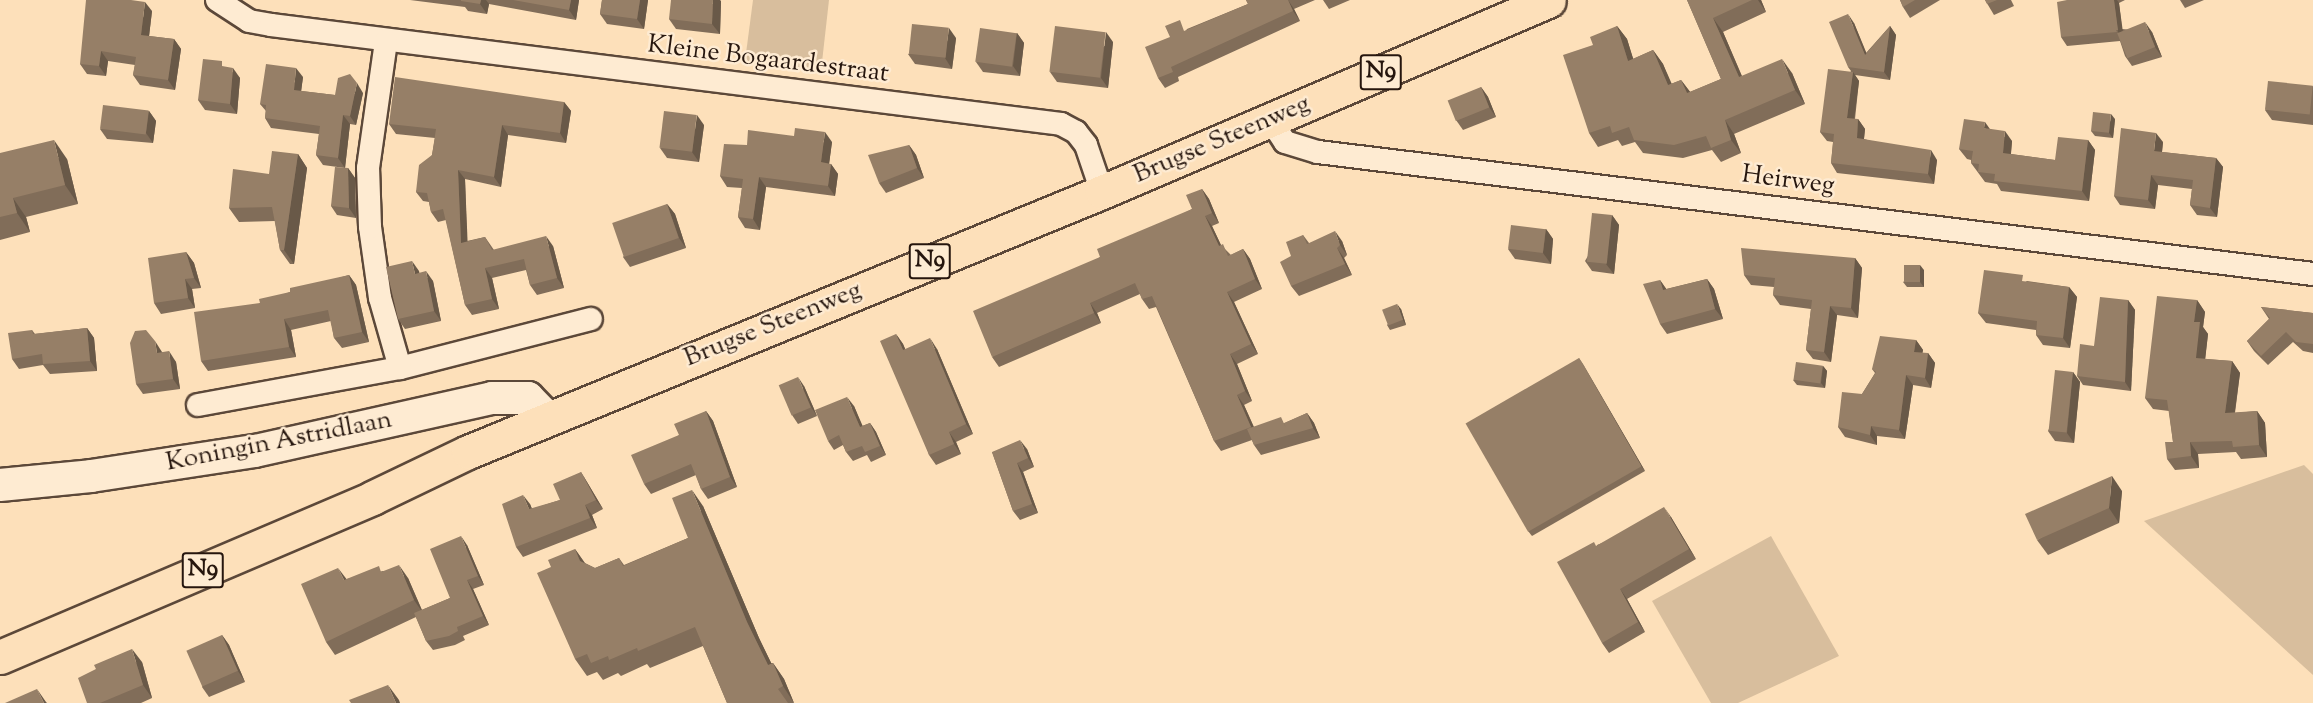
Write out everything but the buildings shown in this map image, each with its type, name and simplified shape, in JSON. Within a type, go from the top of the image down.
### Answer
[{"type":"main road","name":"Brugse Steenweg","points":[[0,657],[548,419],[1102,192],[1550,0]]},
{"type":"main road","name":"Koningin Astridlaan","points":[[0,485],[91,476],[255,451],[492,398],[528,398],[548,419]]},
{"type":"street","name":"Kleine Bogaardestraat","points":[[217,0],[249,21],[386,41],[1061,124],[1076,132],[1086,145],[1102,192]]},
{"type":"street","points":[[386,41],[368,168],[370,227],[380,298],[400,368]]},
{"type":"street","name":"Heirweg","points":[[1270,119],[1285,142],[1318,152],[2313,274]]},
{"type":"street","points":[[198,405],[400,368],[591,319]]},
{"type":"shaded area","points":[[753,0],[829,0],[821,71],[745,61]]},
{"type":"shaded area","points":[[2304,465],[2313,474],[2313,675],[2144,521]]},
{"type":"shaded area","points":[[1771,536],[1839,656],[1738,703],[1711,703],[1652,601]]}]
